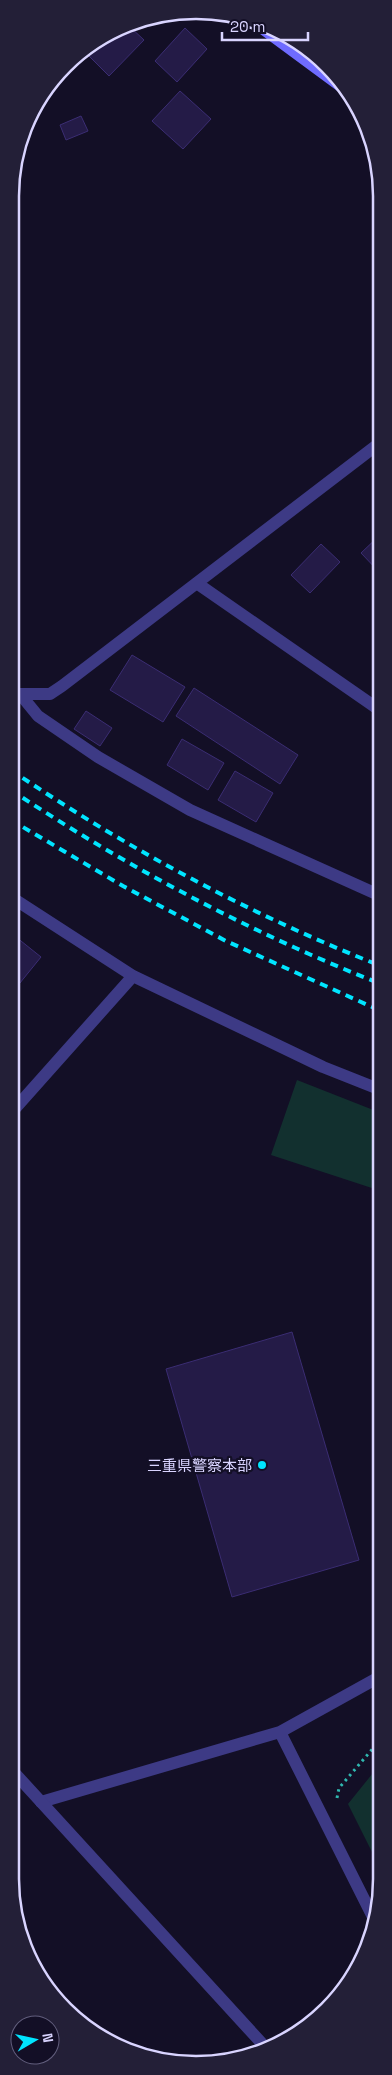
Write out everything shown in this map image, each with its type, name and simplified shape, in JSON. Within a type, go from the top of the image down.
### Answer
[{"type":"main road","points":[[275,37],[323,73]]},
{"type":"street","points":[[373,449],[62,686],[50,694],[20,694],[38,716],[98,757],[190,810],[373,892]]},
{"type":"street","points":[[198,584],[373,705]]},
{"type":"street","points":[[19,901],[134,976],[324,1067],[373,1087]]},
{"type":"street","points":[[19,1103],[134,976]]},
{"type":"street","points":[[41,1802],[280,1732],[373,1680]]},
{"type":"street","points":[[280,1732],[370,1912]]},
{"type":"street","points":[[19,1778],[263,2043]]},
{"type":"path","points":[[336,1801],[339,1788],[373,1748]]},
{"type":"green space","points":[[297,1080],[373,1110],[373,1188],[271,1155]]},
{"type":"green space","points":[[373,1773],[373,1854],[348,1804]]},
{"type":"building","points":[[185,28],[207,49],[177,82],[155,61]]},
{"type":"building","points":[[133,30],[144,40],[109,76],[88,55],[107,42]]},
{"type":"building","points":[[180,91],[211,119],[183,149],[152,121]]},
{"type":"building","points":[[81,116],[88,131],[66,140],[60,125]]},
{"type":"building","points":[[373,542],[373,566],[361,553]]},
{"type":"building","points":[[321,544],[340,562],[310,593],[291,575]]},
{"type":"building","points":[[132,655],[185,687],[163,722],[110,690]]},
{"type":"building","points":[[194,688],[298,755],[280,784],[176,716]]},
{"type":"building","points":[[86,711],[112,728],[100,746],[74,729]]},
{"type":"building","points":[[182,739],[224,763],[208,790],[167,765]]},
{"type":"building","points":[[235,771],[273,793],[256,822],[218,800]]},
{"type":"building","points":[[19,939],[41,957],[19,984]]},
{"type":"building","points":[[292,1332],[359,1560],[232,1597],[166,1369]]},
{"type":"railway","points":[[19,775],[99,826],[190,878],[285,925],[373,963]]},
{"type":"railway","points":[[19,795],[99,846],[191,897],[237,921],[373,981]]},
{"type":"railway","points":[[19,825],[123,886],[226,941],[373,1007]]},
{"type":"place","name":"三重県警察本部","points":[[262,1465]]}]
